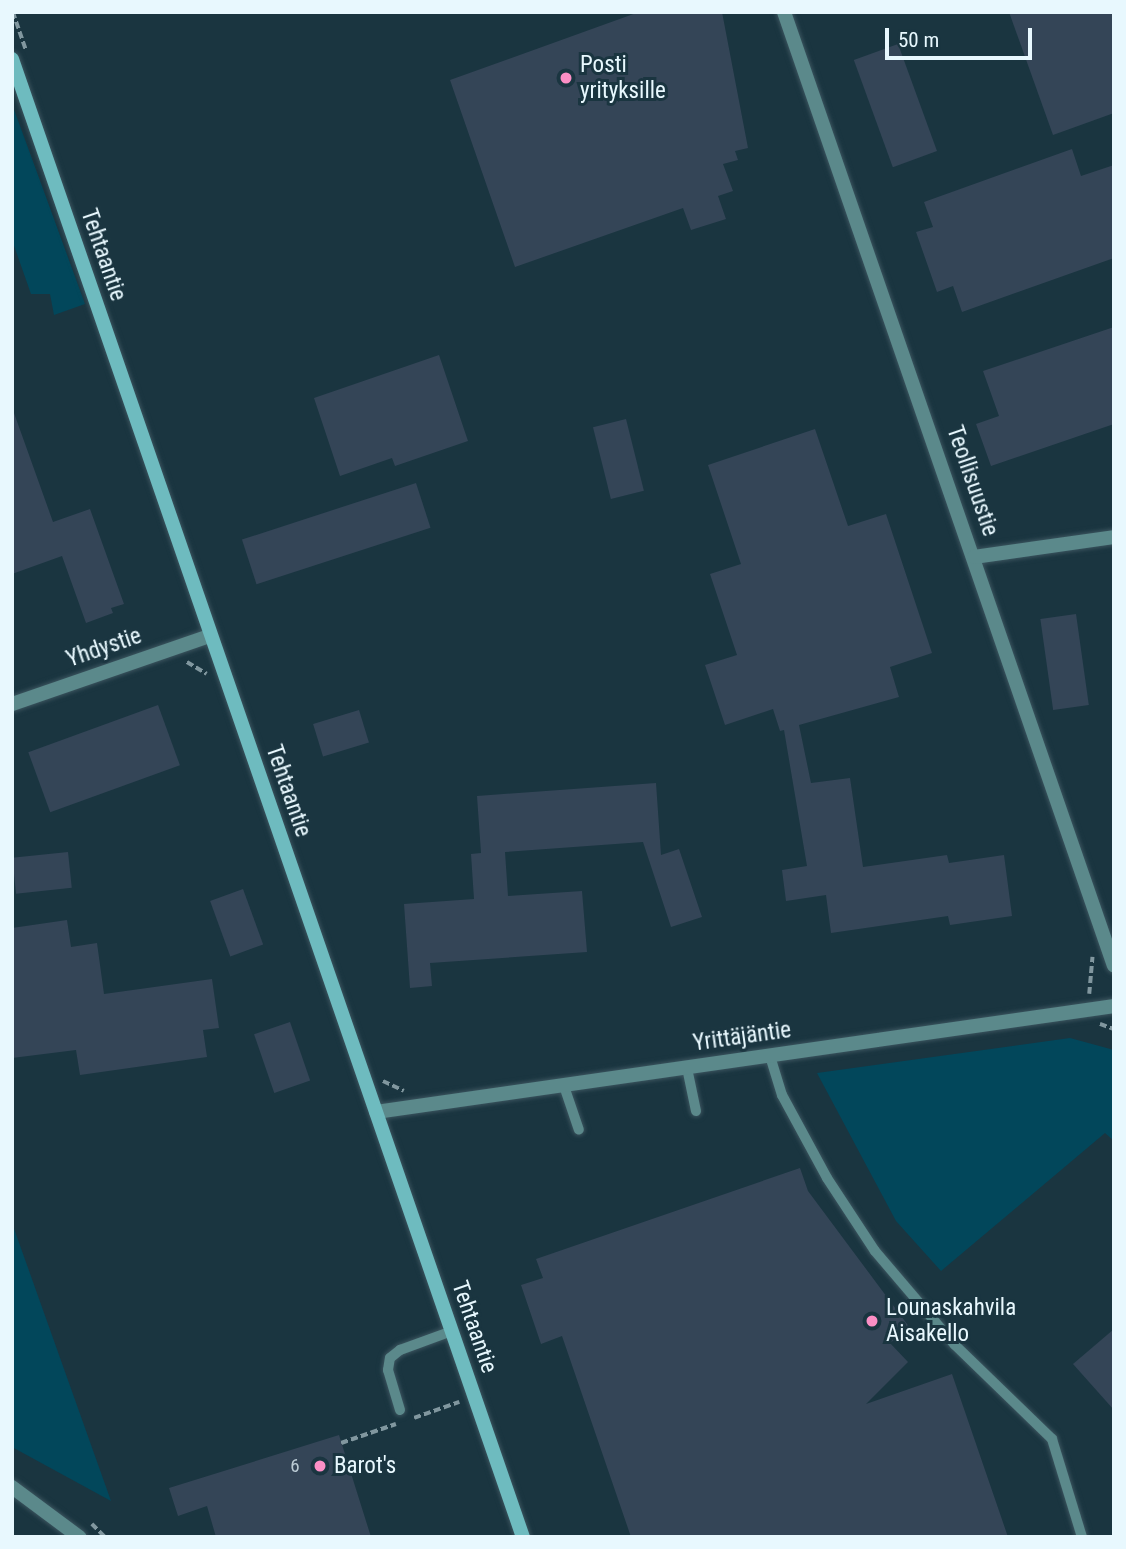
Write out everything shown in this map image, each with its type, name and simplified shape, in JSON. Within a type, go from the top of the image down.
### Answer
[{"type":"street","name":"Teollisuustie","points":[[785,12],[1114,966]]},
{"type":"street","name":"Tehtaantie","points":[[12,59],[523,1537]]},
{"type":"street","points":[[974,557],[1114,537]]},
{"type":"street","name":"Yhdystie","points":[[12,704],[210,636]]},
{"type":"street","name":"Yrittäjäntie","points":[[376,1112],[1114,1006]]},
{"type":"street","points":[[12,1487],[79,1537]]},
{"type":"lane","points":[[771,1056],[782,1095],[827,1178],[875,1251],[955,1345],[1052,1439],[1082,1537]]},
{"type":"lane","points":[[687,1068],[696,1111]]},
{"type":"lane","points":[[564,1086],[579,1130]]},
{"type":"lane","points":[[400,1410],[388,1370],[390,1358],[400,1350],[452,1331]]},
{"type":"path","points":[[159,653],[194,664],[211,677],[223,673]]},
{"type":"path","points":[[1088,1028],[1101,1026]]},
{"type":"shaded area","points":[[12,104],[85,304],[54,315],[50,294],[31,294],[12,240]]},
{"type":"shaded area","points":[[1070,1038],[1114,1050],[1114,1141],[1105,1133],[941,1271],[896,1221],[817,1073]]},
{"type":"shaded area","points":[[12,1223],[111,1501],[12,1447]]},
{"type":"building","name":"Posti yrityksille","points":[[639,12],[722,12],[748,148],[735,151],[738,160],[723,164],[733,191],[718,196],[726,219],[691,230],[683,208],[515,267],[450,80]]},
{"type":"building","points":[[1009,12],[1114,12],[1114,113],[1053,135]]},
{"type":"building","points":[[898,44],[937,151],[893,167],[854,60]]},
{"type":"building","points":[[1072,149],[1081,176],[1114,165],[1114,258],[962,312],[953,286],[937,292],[916,232],[933,227],[924,202]]},
{"type":"building","points":[[1114,327],[1114,424],[991,466],[976,424],[999,416],[983,371]]},
{"type":"building","points":[[439,355],[468,441],[395,466],[392,458],[340,476],[314,398]]},
{"type":"building","points":[[14,413],[53,522],[90,509],[124,604],[111,608],[113,613],[86,623],[62,556],[12,574]]},
{"type":"building","points":[[626,419],[644,491],[611,499],[593,427]]},
{"type":"building","points":[[815,429],[848,526],[886,514],[932,653],[890,667],[899,697],[799,725],[811,783],[850,778],[863,867],[947,855],[949,863],[1004,855],[1012,916],[950,925],[948,916],[831,933],[826,895],[786,901],[782,870],[807,866],[784,730],[780,731],[773,709],[725,725],[705,665],[737,655],[710,574],[741,564],[708,465]]},
{"type":"building","points":[[416,483],[431,528],[256,584],[242,540]]},
{"type":"building","points":[[1076,614],[1089,705],[1053,710],[1040,619]]},
{"type":"building","points":[[158,705],[180,765],[50,812],[28,752]]},
{"type":"building","points":[[359,710],[369,743],[323,757],[313,724]]},
{"type":"building","points":[[656,783],[661,855],[679,849],[702,917],[671,927],[643,842],[505,852],[508,896],[582,891],[587,952],[430,963],[432,986],[410,988],[404,904],[474,899],[471,854],[481,853],[477,796]]},
{"type":"building","points":[[68,852],[72,888],[16,894],[12,858]]},
{"type":"building","points":[[243,889],[263,944],[230,956],[210,901]]},
{"type":"building","points":[[67,920],[71,947],[97,943],[104,994],[212,979],[219,1028],[203,1030],[207,1057],[80,1075],[76,1050],[12,1058],[12,928]]},
{"type":"building","points":[[290,1022],[310,1081],[274,1093],[254,1034]]},
{"type":"building","points":[[800,1168],[808,1191],[910,1328],[890,1343],[908,1362],[866,1404],[952,1374],[1008,1537],[631,1537],[562,1336],[541,1344],[521,1285],[543,1278],[536,1259]]},
{"type":"building","points":[[1114,1329],[1114,1410],[1073,1364]]},
{"type":"building","points":[[339,1435],[371,1537],[216,1537],[207,1506],[178,1516],[169,1488]]},
{"type":"place","name":"Posti yrityksille","points":[[566,78]]},
{"type":"place","name":"Lounaskahvila Aisakello","points":[[872,1321]]},
{"type":"place","name":"Barot's","points":[[320,1466]]}]
